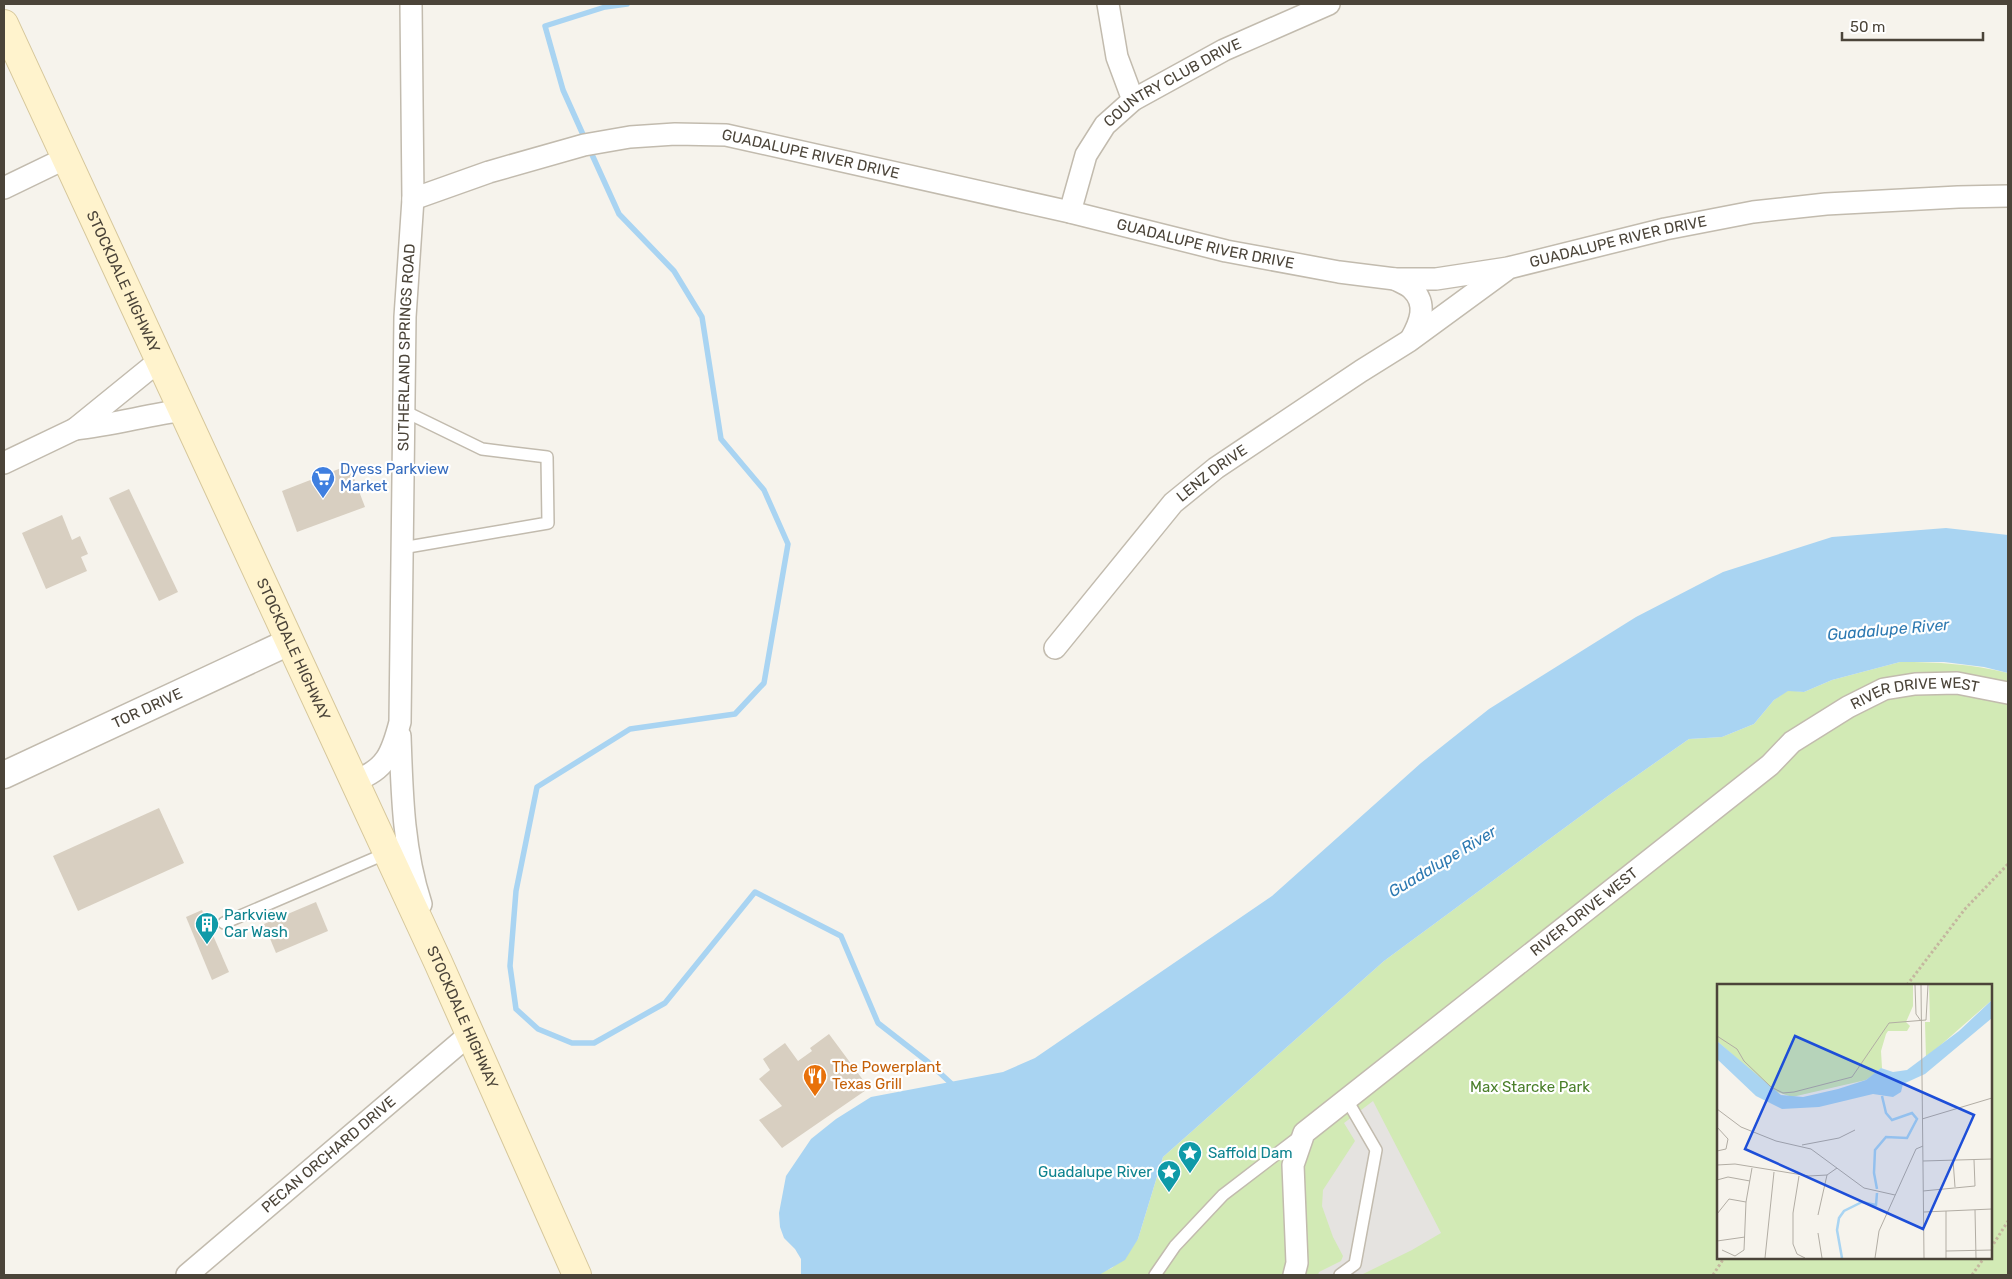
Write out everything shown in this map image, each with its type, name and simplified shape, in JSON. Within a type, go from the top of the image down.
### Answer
[{"type":"main road","name":"STOCKDALE HIGHWAY","points":[[4,24],[438,962],[577,1275]]},
{"type":"street","name":"SUTHERLAND SPRINGS ROAD","points":[[412,4],[412,199],[405,317],[400,722],[403,820],[409,859],[438,962]]},
{"type":"street","points":[[1108,4],[1117,58],[1133,100]]},
{"type":"street","name":"COUNTRY CLUB DRIVE","points":[[1070,212],[1086,154],[1105,125],[1133,100],[1224,50],[1329,4]]},
{"type":"street","name":"GUADALUPE RIVER DRIVE","points":[[412,199],[489,172],[584,145],[630,137],[675,134],[726,135],[1070,212],[1226,251],[1338,272],[1394,279],[1436,279],[1508,268],[1665,229],[1753,212],[1826,204],[2008,196]]},
{"type":"street","points":[[4,188],[66,158]]},
{"type":"street","name":"LENZ DRIVE","points":[[1055,648],[1173,503],[1216,468],[1361,371],[1409,342],[1508,268]]},
{"type":"street","points":[[1394,279],[1412,289],[1422,306],[1420,324],[1409,342]]},
{"type":"street","points":[[4,463],[75,429],[160,360]]},
{"type":"street","points":[[75,429],[103,426],[184,410]]},
{"type":"street","name":"TOR DRIVE","points":[[5,770],[289,642]]},
{"type":"street","name":"RIVER DRIVE WEST","points":[[1304,1133],[1755,778],[1792,742],[1848,707],[1884,689],[1915,684],[1956,683],[2008,693]]},
{"type":"street","name":"SUTHERLAND SPRINGS ROAD","points":[[354,781],[367,777],[385,762],[394,746],[400,722]]},
{"type":"street","name":"PECAN ORCHARD DRIVE","points":[[186,1275],[470,1034]]},
{"type":"street","points":[[1294,1275],[1297,1264],[1293,1165],[1304,1133]]},
{"type":"lane","points":[[402,548],[548,523],[547,457],[482,449],[404,411]]},
{"type":"lane","points":[[224,922],[387,853]]},
{"type":"lane","points":[[1340,1275],[1355,1264],[1376,1150],[1347,1100]]},
{"type":"lane","points":[[1155,1275],[1175,1246],[1223,1195],[1304,1133]]},
{"type":"path","points":[[1908,984],[1965,909],[2008,864]]},
{"type":"path","points":[[1992,1246],[2008,1221]]},
{"type":"path","points":[[1713,1275],[1723,1259]]},
{"type":"path","points":[[1972,1275],[1983,1259]]},
{"type":"green space","name":"Max Starcke Park","points":[[1900,662],[1954,664],[2008,673],[2008,1275],[1099,1275],[1112,1268],[1138,1239],[1163,1157],[1384,961],[1612,793],[1689,739],[1722,737],[1754,724],[1774,700],[1788,690],[1804,692],[1832,680]]},
{"type":"shaded area","points":[[1373,1101],[1441,1233],[1412,1250],[1361,1275],[1318,1275],[1319,1272],[1341,1261],[1343,1256],[1333,1237],[1322,1206],[1323,1190],[1355,1141],[1344,1123]]},
{"type":"water","points":[[1946,528],[2008,535],[2008,673],[1984,667],[1944,662],[1900,662],[1832,680],[1804,692],[1788,691],[1774,700],[1754,724],[1722,737],[1689,739],[1612,793],[1384,961],[1163,1157],[1138,1239],[1125,1260],[1099,1275],[801,1275],[801,1259],[795,1249],[784,1238],[780,1227],[779,1213],[786,1176],[811,1139],[836,1119],[871,1097],[1003,1072],[1035,1058],[1272,896],[1421,763],[1489,709],[1636,617],[1723,572],[1832,537]]},
{"type":"building","name":"Dyess Parkview Market","points":[[349,465],[365,507],[297,532],[282,491]]},
{"type":"building","points":[[129,489],[178,592],[159,601],[109,498]]},
{"type":"building","points":[[62,515],[72,540],[80,536],[88,554],[81,557],[87,571],[46,589],[22,533]]},
{"type":"building","points":[[159,808],[184,863],[78,911],[53,856]]},
{"type":"building","points":[[316,902],[328,931],[276,953],[264,924]]},
{"type":"building","name":"Parkview Car Wash","points":[[202,910],[229,972],[212,980],[186,917]]},
{"type":"building","name":"The Powerplant Texas Grill","points":[[829,1034],[869,1088],[782,1148],[759,1120],[782,1106],[759,1079],[770,1070],[763,1059],[785,1043],[798,1061],[812,1051],[810,1048]]},
{"type":"waterway","points":[[585,139],[563,90],[545,26],[605,7],[627,4]]},
{"type":"waterway","points":[[589,148],[619,214],[674,271],[702,317],[721,439],[764,490],[788,544],[764,683],[735,714],[630,729],[537,787],[516,891],[510,966],[516,1009],[538,1029],[572,1043],[594,1043],[665,1003],[755,892],[841,936],[878,1023],[928,1062],[955,1087]]},
{"type":"place","name":"Dyess Parkview Market","points":[[323,499]]},
{"type":"place","name":"Parkview Car Wash","points":[[207,945]]},
{"type":"place","name":"The Powerplant Texas Grill","points":[[815,1097]]},
{"type":"place","name":"Saffold Dam","points":[[1190,1174]]},
{"type":"place","name":"Guadalupe River","points":[[1169,1193]]}]
